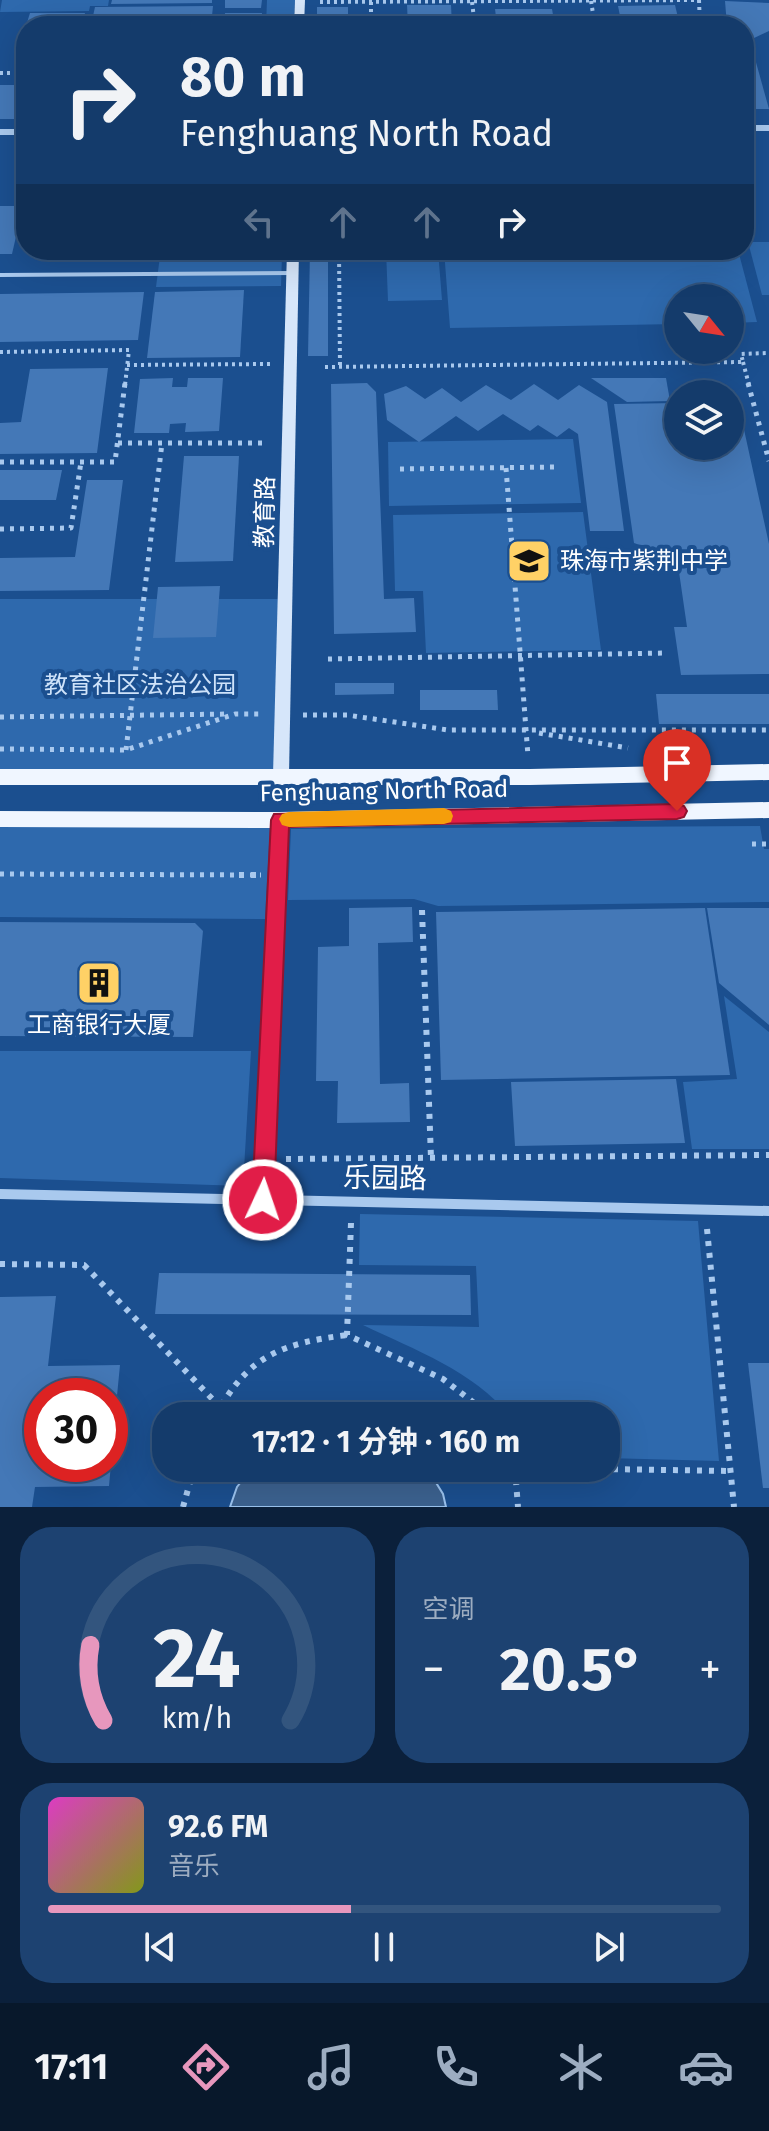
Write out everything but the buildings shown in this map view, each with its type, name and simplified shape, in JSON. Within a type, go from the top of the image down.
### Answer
[{"type":"main road","name":"Fenghuang North Road","points":[[0,777],[530,777],[769,772]]},
{"type":"main road","name":"Fenghuang North Road","points":[[0,819],[280,820],[769,810]]},
{"type":"street","name":"教育路","points":[[281,775],[293,260]]},
{"type":"street","points":[[263,1200],[280,820]]},
{"type":"street","name":"乐园路","points":[[0,1194],[769,1211]]},
{"type":"lane","points":[[0,275],[293,273]]},
{"type":"path","points":[[300,1],[699,0]]},
{"type":"path","points":[[371,2],[371,16]]},
{"type":"path","points":[[472,2],[474,16]]},
{"type":"path","points":[[339,260],[340,367]]},
{"type":"path","points":[[0,352],[129,350],[115,462],[0,462]]},
{"type":"path","points":[[744,354],[769,353]]},
{"type":"path","points":[[325,367],[664,363]]},
{"type":"path","points":[[127,365],[291,364]]},
{"type":"path","points":[[744,364],[769,461]]},
{"type":"path","points":[[118,443],[289,443]]},
{"type":"path","points":[[126,750],[162,443]]},
{"type":"path","points":[[0,529],[71,528],[81,462]]},
{"type":"path","points":[[400,469],[556,467]]},
{"type":"path","points":[[506,468],[530,777]]},
{"type":"path","points":[[328,659],[665,653]]},
{"type":"path","points":[[0,749],[126,750],[235,714]]},
{"type":"path","points":[[0,717],[347,715],[448,730],[769,730]]},
{"type":"path","points":[[526,730],[638,748]]},
{"type":"path","points":[[752,844],[769,844]]},
{"type":"path","points":[[0,874],[278,875]]},
{"type":"path","points":[[422,910],[431,1158]]},
{"type":"path","points":[[265,1159],[769,1155]]},
{"type":"path","points":[[347,1335],[352,1202]]},
{"type":"path","points":[[705,1209],[734,1507]]},
{"type":"path","points":[[0,1264],[84,1265],[215,1402]]},
{"type":"path","points":[[224,1402],[243,1376],[273,1353],[307,1339],[347,1335],[402,1358],[475,1402]]},
{"type":"path","points":[[620,1471],[730,1471]]},
{"type":"path","points":[[183,1507],[190,1482]]},
{"type":"path","points":[[516,1482],[518,1507]]},
{"type":"green space","points":[[2,0],[109,0],[108,6],[90,6],[89,11],[0,12]]},
{"type":"green space","points":[[267,0],[295,0],[294,16],[266,16]]},
{"type":"green space","points":[[754,242],[769,242],[769,295],[762,295],[753,260]]},
{"type":"green space","points":[[159,260],[282,260],[281,286],[156,287]]},
{"type":"green space","points":[[386,260],[439,260],[442,300],[388,301]]},
{"type":"green space","points":[[445,260],[741,260],[757,322],[744,322],[744,284],[664,284],[664,324],[450,328]]},
{"type":"green space","points":[[573,439],[581,503],[389,506],[388,442]]},
{"type":"green space","points":[[583,512],[601,650],[426,653],[423,591],[395,591],[393,515]]},
{"type":"green space","name":"教育社区法治公园","points":[[0,599],[283,599],[279,771],[0,771]]},
{"type":"green space","points":[[0,826],[270,827],[265,919],[0,917]]},
{"type":"green space","points":[[760,826],[764,849],[769,849],[769,902],[438,906],[414,899],[288,900],[291,829]]},
{"type":"green space","points":[[724,996],[769,1032],[769,1149],[692,1149],[683,1082],[737,1079]]},
{"type":"green space","points":[[0,1051],[251,1051],[243,1186],[0,1178]]},
{"type":"green space","points":[[360,1214],[698,1221],[719,1461],[620,1458],[620,1402],[497,1402],[461,1374],[363,1325],[479,1327],[476,1266],[359,1265]]},
{"type":"shaded area","points":[[241,1482],[436,1482],[446,1507],[230,1507]]},
{"type":"slow traffic","points":[[289,819],[444,816]]},
{"type":"place","name":"珠海市紫荆中学","points":[[529,561]]},
{"type":"place","name":"工商银行大厦","points":[[99,983]]},
{"type":"route","points":[[263,1200],[280,820],[677,811]]}]
